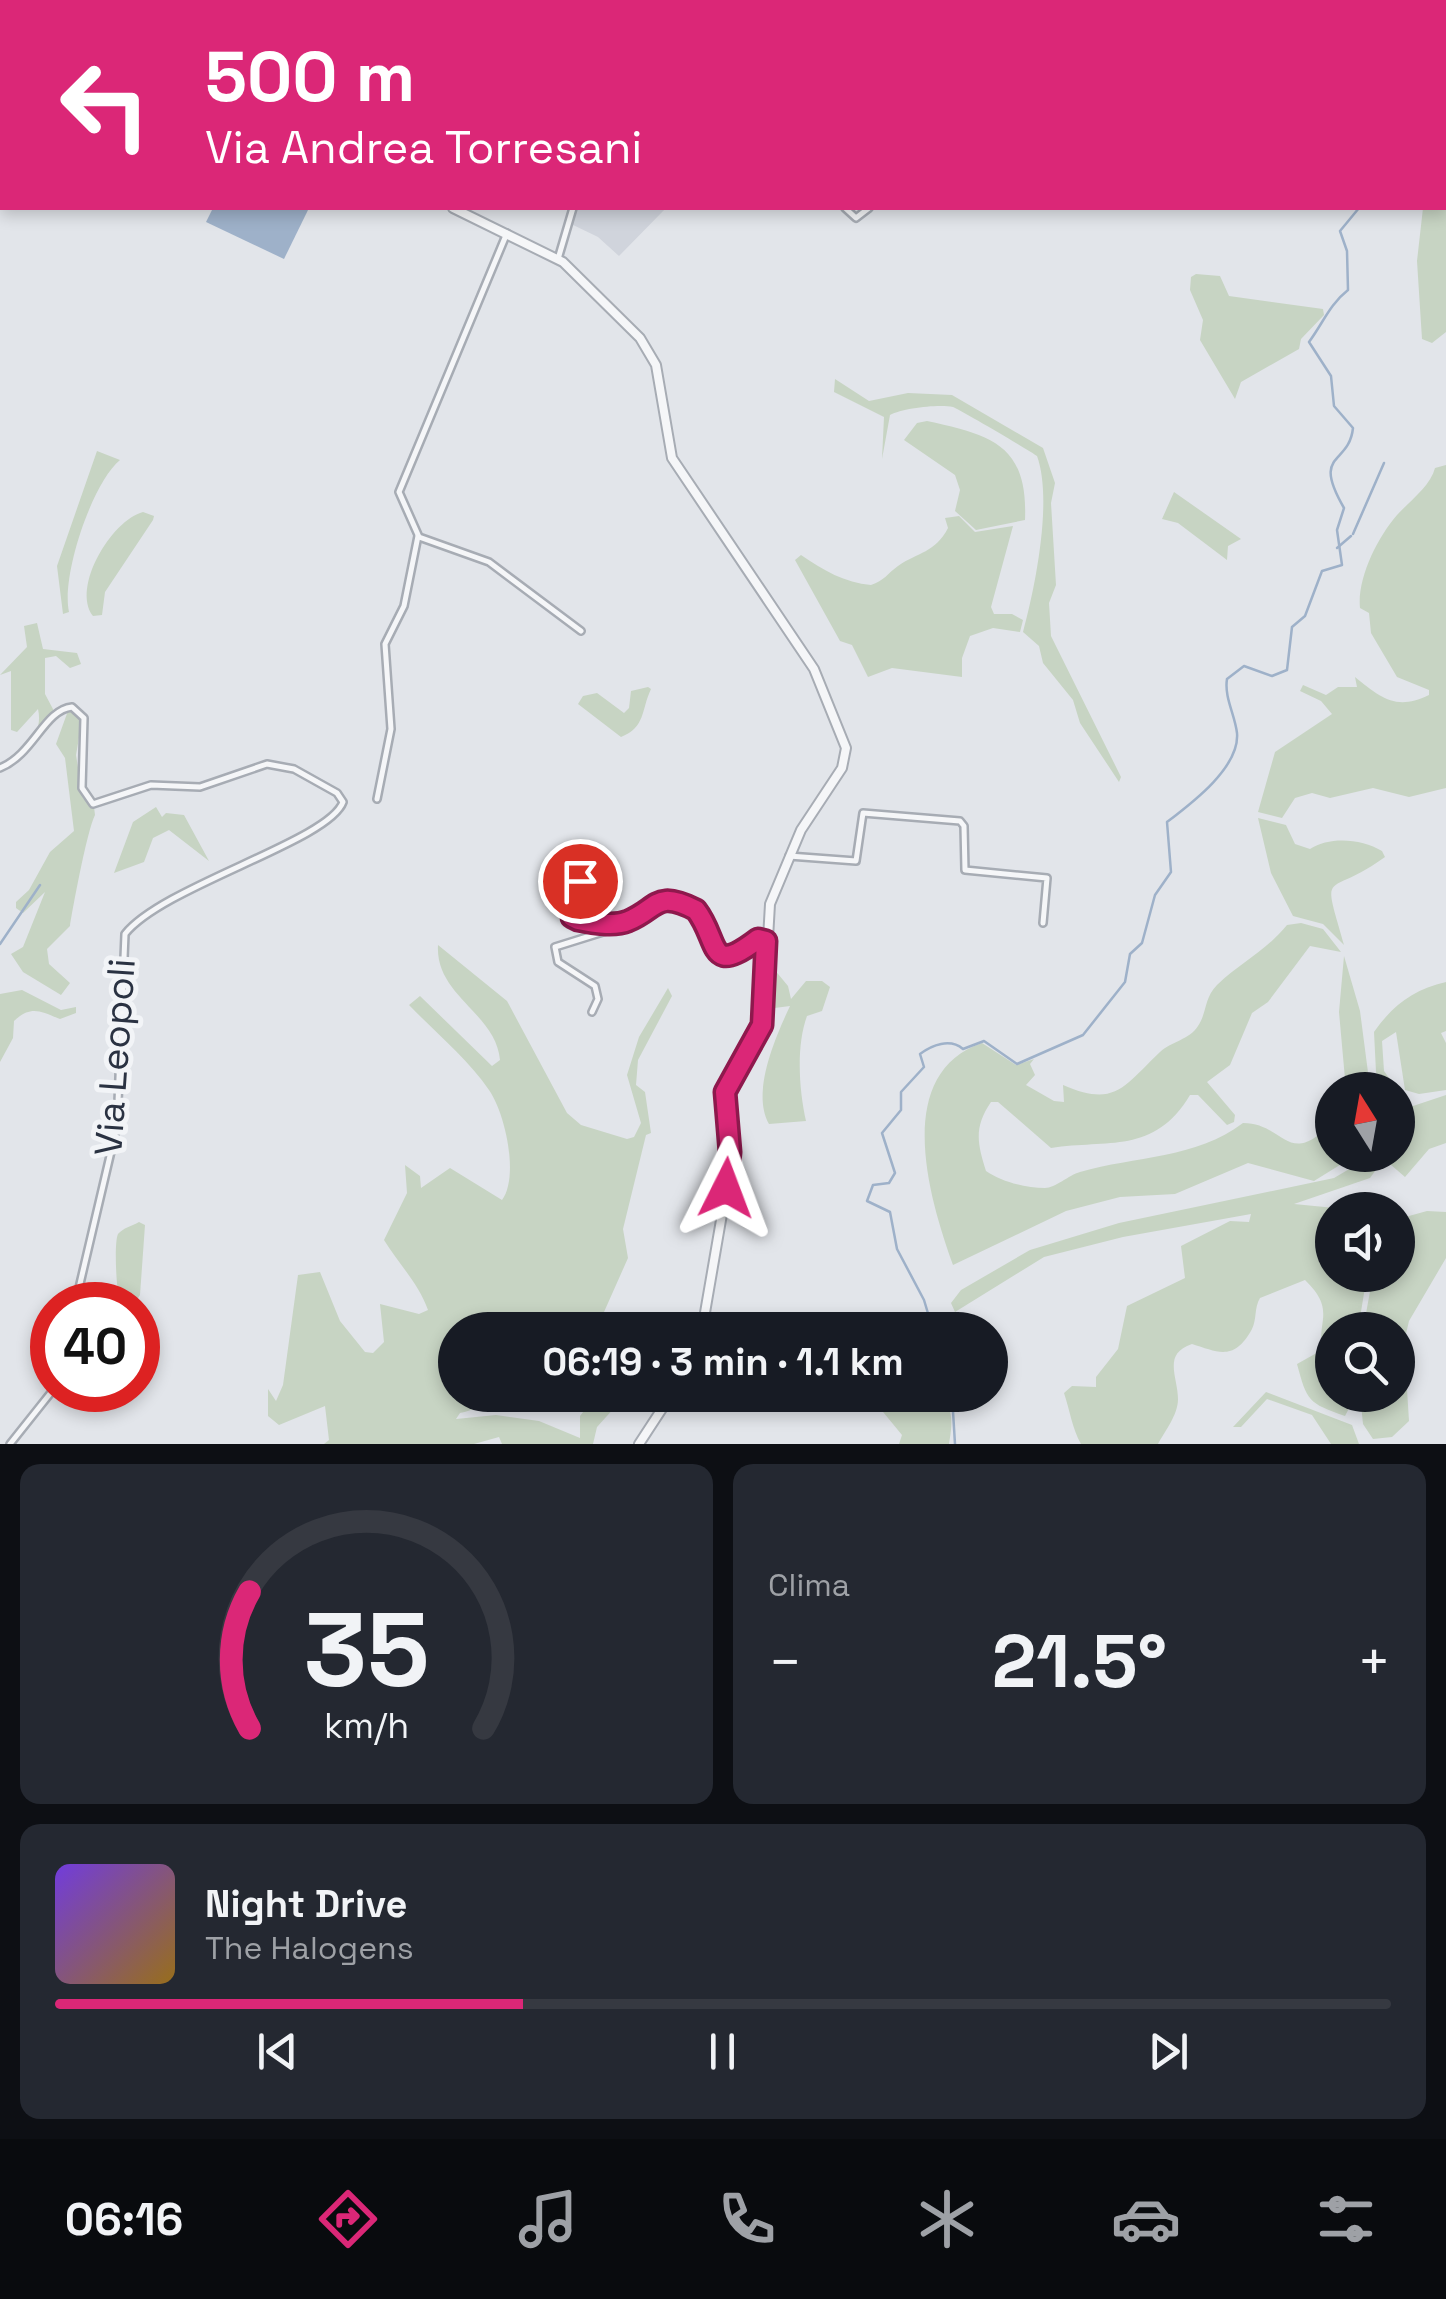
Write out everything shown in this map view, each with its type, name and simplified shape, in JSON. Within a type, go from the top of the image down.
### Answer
[{"type":"street","points":[[457,210],[558,259],[651,352],[672,458],[808,659],[842,728],[846,746],[843,767],[806,821],[770,902],[762,1025],[725,1092],[730,1171],[705,1312]]},
{"type":"street","points":[[558,259],[572,210]]},
{"type":"street","points":[[846,210],[856,218],[866,210]]},
{"type":"street","points":[[378,799],[391,729],[385,642],[404,606],[418,536],[400,484],[507,234]]},
{"type":"street","points":[[418,536],[486,561],[581,631]]},
{"type":"street","name":"Via Leopoli","points":[[0,768],[28,751],[52,715],[72,707],[84,718],[80,764],[83,792],[90,803],[99,805],[151,784],[197,787],[250,766],[280,766],[338,793],[344,802],[334,814],[288,842],[240,868],[206,878],[126,934],[117,1126],[80,1282]]},
{"type":"street","points":[[789,856],[856,861],[864,812],[960,821],[964,826],[965,870],[1047,878],[1043,922]]},
{"type":"street","points":[[559,868],[596,894],[592,902],[572,912],[573,918],[605,923],[631,920]]},
{"type":"street","points":[[592,1012],[599,998],[595,986],[559,963],[554,948],[631,920],[651,903],[666,901],[696,910],[714,950],[722,956],[736,955],[758,939],[766,941]]},
{"type":"street","points":[[10,1444],[35,1412]]},
{"type":"street","points":[[639,1444],[660,1412]]},
{"type":"shaded area","points":[[574,210],[664,210],[619,256],[598,237],[569,223]]},
{"type":"green space","points":[[1423,210],[1446,210],[1446,332],[1432,343],[1422,339],[1417,261]]},
{"type":"green space","points":[[1220,276],[1229,296],[1323,309],[1324,315],[1301,339],[1299,349],[1241,382],[1235,399],[1200,340],[1203,320],[1190,290],[1191,277]]},
{"type":"green space","points":[[835,379],[869,401],[908,393],[952,395],[1043,448],[1055,483],[1051,503],[1056,585],[1049,603],[1051,636],[1121,777],[1119,782],[1080,723],[1073,700],[1043,663],[1039,646],[1023,632],[1043,519],[1037,456],[953,407],[939,406],[890,415],[882,459],[884,417],[834,392]]},
{"type":"green space","points":[[927,421],[970,432],[1002,448],[1020,475],[1025,520],[976,530],[955,511],[960,490],[955,475],[904,440],[917,423]]},
{"type":"green space","points":[[97,451],[120,460],[89,509],[74,554],[69,612],[63,614],[57,566]]},
{"type":"green space","points":[[1446,465],[1446,788],[1409,797],[1373,788],[1330,798],[1312,793],[1295,798],[1282,818],[1258,812],[1275,752],[1332,714],[1321,701],[1300,691],[1303,685],[1326,695],[1338,687],[1357,687],[1355,677],[1389,700],[1407,702],[1429,695],[1429,690],[1397,677],[1371,633],[1369,613],[1360,608],[1360,597],[1365,572],[1382,535],[1425,486],[1435,468]]},
{"type":"green space","points":[[1174,492],[1241,539],[1228,546],[1227,560],[1178,523],[1162,519]]},
{"type":"green space","points":[[143,512],[154,516],[153,520],[105,592],[102,615],[93,616],[87,589],[98,556],[119,528]]},
{"type":"green space","points":[[959,516],[975,532],[1013,526],[991,607],[994,614],[1012,614],[1023,620],[1020,632],[993,628],[970,636],[962,658],[962,677],[892,668],[868,677],[852,645],[840,641],[795,560],[801,555],[834,575],[871,585],[932,547],[948,528],[945,518]]},
{"type":"green space","points":[[37,623],[43,649],[77,653],[81,664],[70,668],[56,656],[45,658],[45,694],[54,711],[29,748],[0,766],[28,743],[37,729],[38,709],[17,732],[11,730],[11,671],[0,675],[27,647],[24,626]]},
{"type":"green space","points":[[651,689],[639,723],[621,737],[578,704],[583,696],[597,693],[624,713],[629,708],[631,691]]},
{"type":"green space","points":[[69,708],[82,720],[76,755],[83,798],[94,807],[95,815],[70,926],[47,949],[49,964],[70,983],[61,995],[23,972],[11,954],[23,947],[45,892],[23,913],[16,908],[16,902],[29,890],[50,852],[74,831],[65,758],[56,744]]},
{"type":"green space","points":[[156,807],[162,817],[166,813],[184,815],[209,861],[169,830],[153,838],[144,862],[114,873],[133,822]]},
{"type":"green space","points":[[1258,818],[1286,825],[1295,844],[1310,849],[1327,842],[1346,841],[1382,851],[1385,857],[1340,882],[1331,893],[1344,945],[1323,924],[1293,916],[1271,873]]},
{"type":"green space","points":[[1301,923],[1323,929],[1341,952],[1310,946],[1268,1002],[1252,1013],[1230,1065],[1207,1082],[1235,1115],[1234,1122],[1227,1125],[1198,1095],[1190,1095],[1176,1114],[1145,1136],[1051,1148],[998,1102],[991,1102],[980,1127],[981,1152],[986,1171],[992,1175],[1014,1184],[1045,1188],[1080,1172],[1205,1144],[1243,1123],[1257,1125],[1296,1143],[1315,1137],[1315,1172],[1329,1172],[1314,1181],[1248,1163],[1175,1194],[1120,1197],[1066,1211],[953,1265],[935,1208],[925,1142],[927,1110],[936,1082],[954,1059],[982,1043],[1016,1065],[1034,1059],[1030,1064],[1035,1075],[1026,1085],[1054,1101],[1064,1102],[1063,1085],[1095,1094],[1118,1090],[1165,1048],[1194,1031],[1217,985],[1287,925]]},
{"type":"green space","points":[[438,945],[507,1001],[567,1113],[581,1125],[627,1139],[634,1137],[641,1123],[627,1075],[639,1037],[668,988],[672,996],[638,1060],[636,1085],[645,1092],[651,1133],[646,1135],[623,1229],[628,1258],[604,1312],[438,1312],[438,1412],[464,1412],[456,1419],[496,1415],[539,1421],[580,1438],[583,1412],[611,1412],[597,1427],[593,1444],[502,1444],[499,1437],[474,1444],[324,1444],[329,1440],[325,1406],[279,1425],[268,1416],[268,1389],[276,1401],[283,1385],[298,1275],[320,1272],[340,1321],[365,1352],[373,1353],[384,1342],[380,1304],[419,1314],[428,1310],[414,1282],[384,1240],[407,1193],[405,1165],[420,1176],[421,1188],[450,1168],[502,1200],[507,1190],[508,1146],[495,1101],[471,1067],[409,1005],[420,996],[492,1066],[500,1060],[488,1029],[455,991],[440,963]]},
{"type":"green space","points":[[1344,956],[1360,1011],[1368,1072],[1344,1072],[1339,1012]]},
{"type":"green space","points":[[769,963],[788,986],[791,999],[806,981],[822,981],[830,987],[822,1011],[807,1016],[801,1041],[806,1121],[769,1124],[764,1111],[767,1065],[790,1006],[767,1009]]},
{"type":"green space","points":[[1446,982],[1446,1031],[1441,1033],[1446,1043],[1446,1090],[1419,1094],[1415,1093],[1415,1072],[1402,1072],[1396,1032],[1382,1041],[1385,1072],[1376,1072],[1374,1032],[1405,1000]]},
{"type":"green space","points":[[22,990],[61,1010],[76,1007],[76,1013],[60,1019],[36,1011],[20,1016],[14,1021],[13,1038],[0,1062],[0,994]]},
{"type":"green space","points":[[1446,1095],[1446,1143],[1429,1149],[1415,1165],[1415,1105]]},
{"type":"green space","points":[[1344,1172],[1374,1172],[1370,1178],[1329,1192],[1315,1192],[1315,1197],[1294,1204],[1315,1206],[1315,1292],[1305,1280],[1260,1298],[1252,1329],[1232,1350],[1218,1351],[1192,1344],[1183,1348],[1174,1360],[1174,1417],[1158,1444],[1081,1444],[1064,1393],[1072,1386],[1096,1387],[1096,1377],[1118,1349],[1127,1306],[1185,1278],[1181,1246],[1230,1221],[1249,1222],[1251,1214],[1123,1237],[1044,1257],[955,1312],[951,1303],[961,1290],[1030,1250],[1119,1223],[1334,1178]]},
{"type":"green space","points":[[1446,1212],[1446,1258],[1414,1312],[1366,1312],[1370,1292],[1415,1292],[1415,1214]]},
{"type":"green space","points":[[139,1222],[145,1225],[141,1282],[118,1282],[120,1232]]},
{"type":"green space","points":[[1315,1292],[1364,1292],[1361,1312],[1323,1312]]},
{"type":"green space","points":[[1315,1354],[1315,1403],[1307,1393],[1297,1364]]},
{"type":"green space","points":[[1266,1392],[1352,1425],[1359,1444],[1331,1444],[1312,1415],[1267,1399],[1241,1427],[1233,1427]]},
{"type":"green space","points":[[883,1412],[950,1412],[949,1444],[899,1444],[902,1435]]},
{"type":"green space","points":[[1362,1412],[1408,1412],[1409,1421],[1392,1437],[1373,1439],[1363,1424]]},
{"type":"water","points":[[212,210],[308,210],[284,259],[206,222]]},
{"type":"waterway","points":[[928,1312],[897,1249],[890,1212],[867,1201],[873,1185],[889,1183],[895,1173],[882,1133],[901,1110],[901,1092],[924,1067],[920,1054],[941,1044],[963,1049],[984,1041],[1017,1064],[1083,1035],[1125,982],[1130,954],[1142,943],[1155,895],[1171,872],[1167,822],[1212,783],[1231,759],[1237,733],[1227,679],[1244,666],[1272,676],[1287,670],[1292,627],[1305,616],[1322,571],[1342,565],[1337,530],[1344,508],[1331,468],[1350,440],[1353,428],[1334,406],[1331,376],[1309,342],[1348,290],[1347,251],[1340,231],[1357,210]]},
{"type":"waterway","points":[[1353,534],[1384,463]]},
{"type":"waterway","points":[[1337,548],[1351,536]]},
{"type":"waterway","points":[[0,944],[40,885]]},
{"type":"waterway","points":[[953,1412],[955,1444]]},
{"type":"route","points":[[580,881],[594,890],[596,896],[572,912],[578,920],[624,922],[651,903],[666,901],[696,910],[714,950],[722,956],[742,952],[754,940],[766,941],[762,1025],[755,1042],[732,1073],[725,1092],[730,1152],[726,1188]]}]
